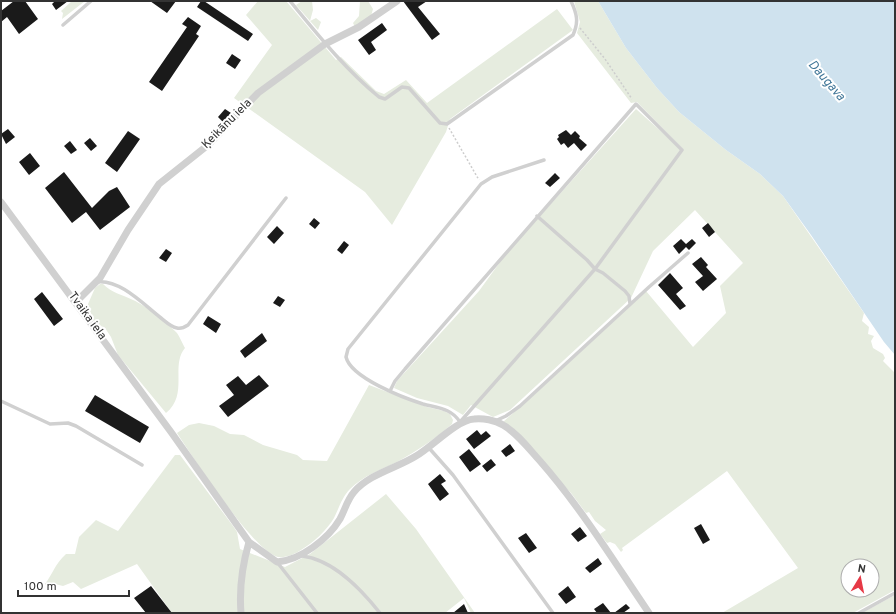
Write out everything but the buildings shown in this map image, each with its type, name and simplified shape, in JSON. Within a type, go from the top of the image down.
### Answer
[{"type":"street","name":"Ķeikānu iela","points":[[76,302],[95,283],[159,184],[208,146],[258,93],[325,44],[359,27],[397,1]]},
{"type":"street","name":"Tvaika iela","points":[[1,202],[171,432],[249,542],[277,562]]},
{"type":"street","points":[[277,562],[299,555],[334,528],[347,503],[361,485],[416,456],[460,422],[474,419],[494,421],[512,432],[570,497],[648,613]]},
{"type":"street","points":[[242,613],[240,593],[242,571],[249,542]]},
{"type":"lane","points":[[63,25],[91,1]]},
{"type":"lane","points":[[290,1],[346,67],[379,97],[385,99],[402,87],[409,88],[440,123],[447,124],[573,35],[578,25],[577,13],[571,1]]},
{"type":"lane","points":[[390,391],[395,381],[405,369],[636,104],[682,150],[595,269],[460,422],[453,413],[390,391],[351,368],[347,362],[347,353],[392,293],[481,184],[492,177],[544,160]]},
{"type":"lane","points":[[95,283],[111,283],[135,298],[172,326],[179,329],[184,328],[188,325],[286,198]]},
{"type":"lane","points":[[537,216],[587,260],[595,269],[624,291],[629,296],[630,304]]},
{"type":"lane","points":[[494,421],[506,416],[520,406],[630,304],[688,253]]},
{"type":"lane","points":[[1,401],[50,424],[68,423],[76,426],[142,465]]},
{"type":"lane","points":[[429,447],[453,474],[553,613]]},
{"type":"lane","points":[[299,555],[310,556],[337,571],[364,593],[380,613]]},
{"type":"lane","points":[[277,562],[317,613]]},
{"type":"lane","points":[[859,613],[895,593]]},
{"type":"path","points":[[578,25],[605,59],[636,104]]},
{"type":"path","points":[[447,124],[481,184]]},
{"type":"shaded area","points":[[72,1],[85,1],[62,19],[63,13],[61,11]]},
{"type":"shaded area","points":[[258,1],[286,1],[336,60],[341,57],[376,91],[384,94],[406,80],[427,103],[557,9],[573,30],[450,119],[446,132],[392,225],[365,192],[234,98],[272,45],[246,15]]},
{"type":"shaded area","points":[[302,1],[312,1],[313,10],[310,21],[296,5]]},
{"type":"shaded area","points":[[360,1],[368,1],[373,9],[371,16],[355,27],[353,23],[359,16]]},
{"type":"shaded area","points":[[574,1],[598,1],[626,48],[657,88],[679,112],[726,150],[760,174],[783,196],[864,313],[862,321],[869,327],[868,334],[874,336],[871,341],[873,348],[883,354],[885,358],[883,361],[895,373],[895,590],[853,613],[722,613],[798,568],[727,471],[622,548],[623,550],[621,552],[615,544],[610,542],[607,543],[600,534],[606,530],[595,521],[589,512],[586,513],[571,493],[503,422],[646,291],[693,347],[726,313],[720,286],[743,263],[695,210],[653,251],[631,298],[510,410],[493,417],[471,405],[463,415],[448,406],[417,398],[394,388],[397,381],[479,291],[506,254],[636,109],[683,151],[683,149],[637,102],[631,103],[577,33],[580,22]]},
{"type":"shaded area","points":[[316,18],[321,22],[318,30],[310,21]]},
{"type":"shaded area","points":[[100,284],[103,284],[113,291],[138,302],[167,323],[176,332],[185,348],[179,363],[177,397],[173,405],[166,413],[118,355],[111,337],[105,328],[93,322],[88,311],[88,304],[95,288]]},
{"type":"shaded area","points":[[369,385],[427,407],[444,411],[450,414],[453,420],[452,424],[412,454],[360,480],[355,484],[345,496],[334,518],[324,532],[306,547],[287,556],[278,557],[267,551],[254,538],[224,502],[177,433],[189,425],[199,423],[214,426],[230,434],[244,435],[263,445],[297,455],[303,460],[327,461]]},
{"type":"shaded area","points":[[175,455],[180,455],[233,526],[237,532],[240,549],[285,567],[310,554],[386,494],[416,529],[475,613],[471,613],[464,598],[445,613],[172,613],[137,564],[81,589],[73,582],[63,586],[55,584],[50,588],[45,584],[56,565],[66,554],[75,554],[79,537],[96,520],[118,531]]},
{"type":"shaded area","points":[[895,595],[895,613],[862,613]]},
{"type":"water","name":"Daugava","points":[[598,1],[895,1],[895,355],[884,342],[783,196],[760,174],[726,150],[679,112],[657,88],[626,48]]}]
